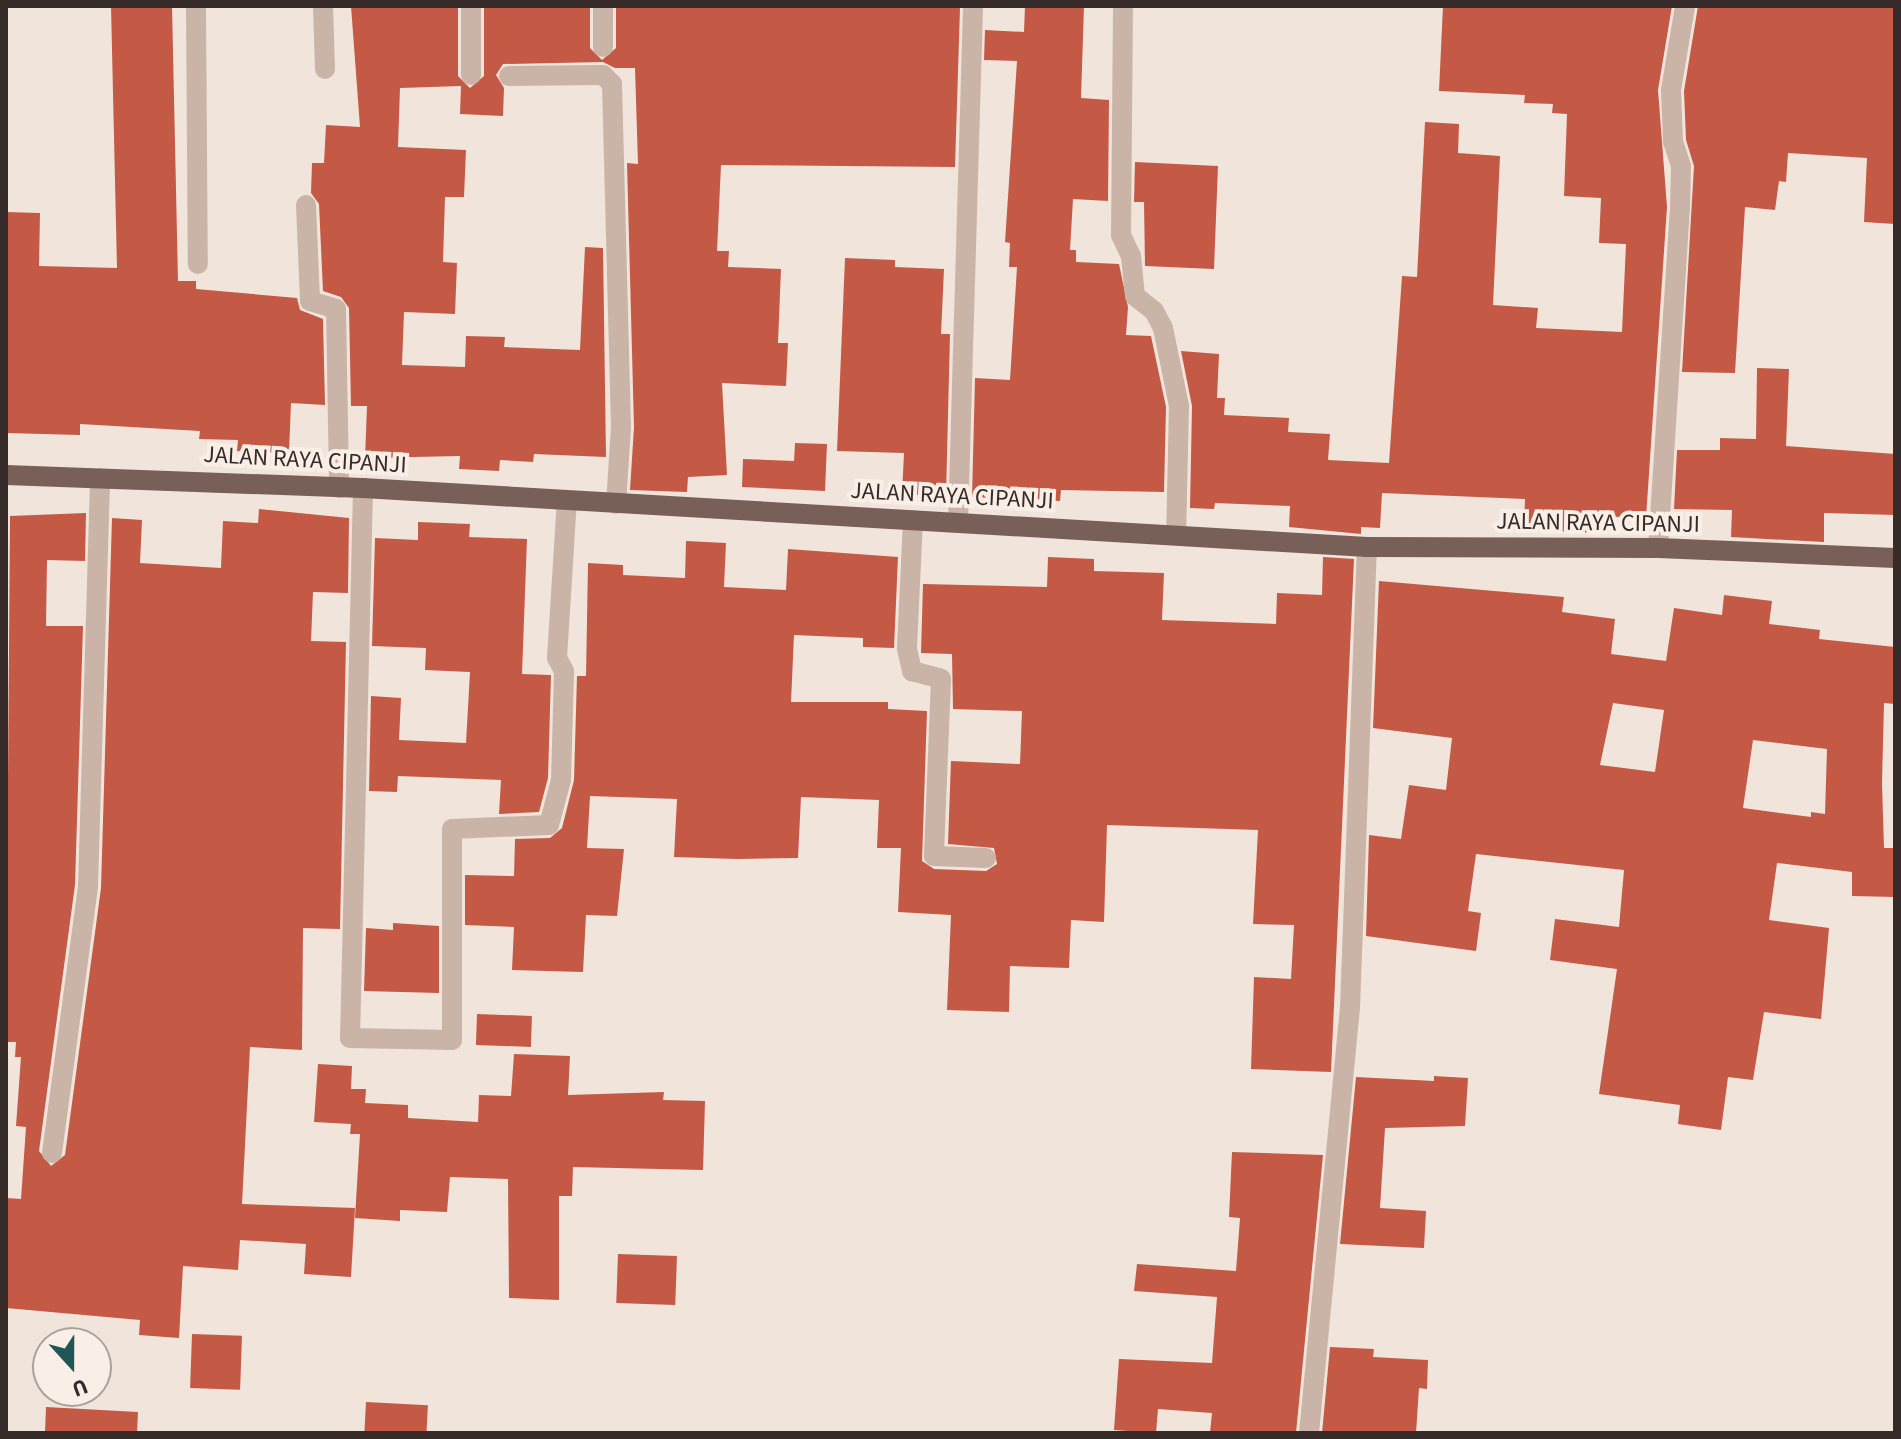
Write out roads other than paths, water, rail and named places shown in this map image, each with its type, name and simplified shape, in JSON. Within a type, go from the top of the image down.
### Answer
[{"type":"main road","name":"JALAN RAYA CIPANJI","points":[[6,475],[363,488],[1367,547],[1658,548],[1895,558]]},
{"type":"street","points":[[196,6],[198,264]]},
{"type":"street","points":[[323,6],[325,69]]},
{"type":"street","points":[[471,6],[471,75]]},
{"type":"street","points":[[603,6],[603,47]]},
{"type":"street","points":[[958,522],[973,6]]},
{"type":"street","points":[[1123,6],[1121,235],[1131,256],[1135,296],[1154,311],[1163,328],[1179,406],[1176,535]]},
{"type":"street","points":[[1658,548],[1680,208],[1681,166],[1673,142],[1671,90],[1685,6]]},
{"type":"street","points":[[509,76],[603,75],[612,84],[621,427],[616,504]]},
{"type":"street","points":[[306,205],[310,301],[336,309],[339,488]]},
{"type":"street","points":[[52,1153],[88,886],[100,478]]},
{"type":"street","points":[[363,488],[350,1038],[452,1040],[452,829],[549,825],[561,780],[564,671],[557,658],[567,501]]},
{"type":"street","points":[[913,520],[907,649],[912,671],[941,679],[934,856],[986,858]]},
{"type":"street","points":[[1309,1433],[1350,1008],[1367,547]]}]
